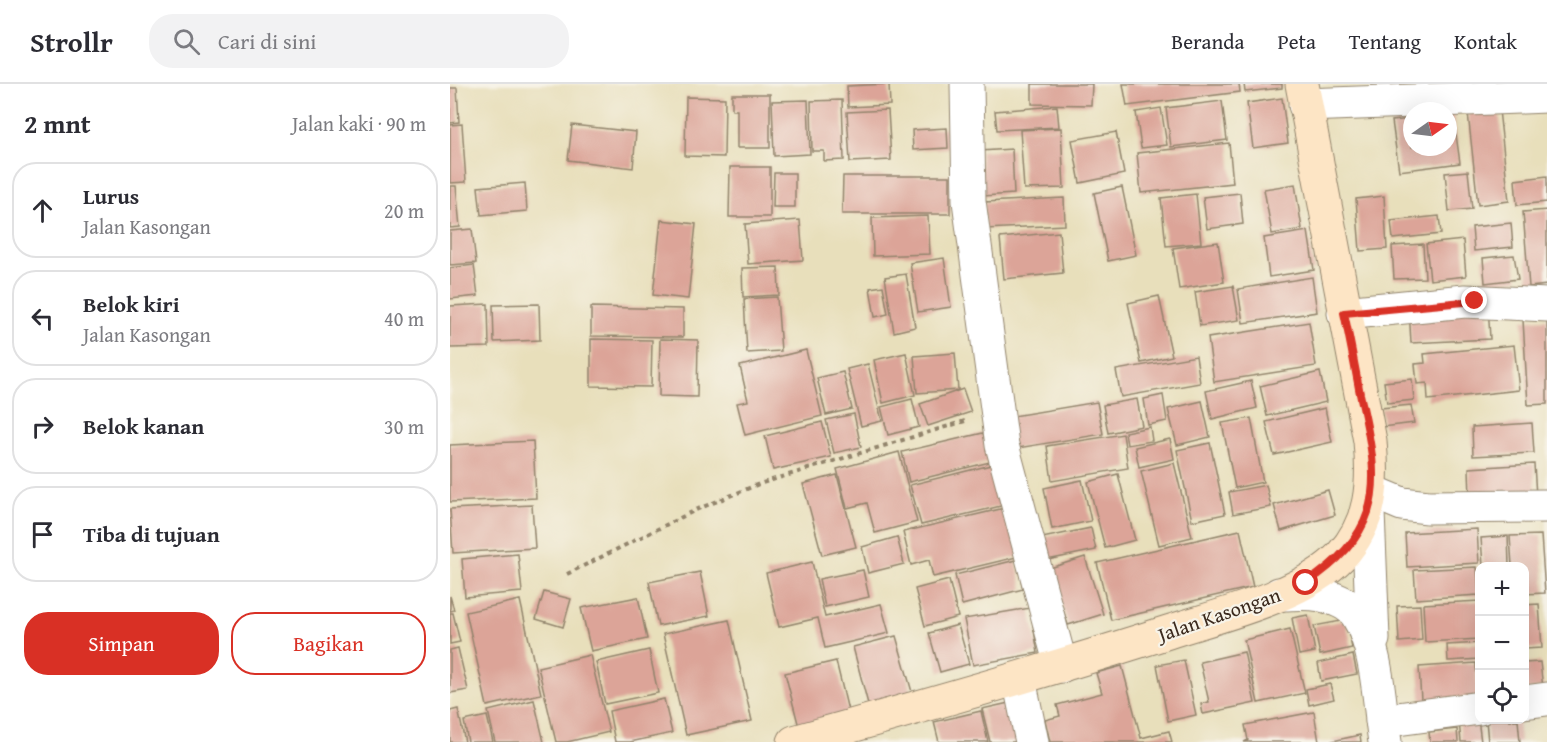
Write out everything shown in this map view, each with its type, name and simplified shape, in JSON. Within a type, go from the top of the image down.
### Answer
[{"type":"main road","name":"Jalan Kasongan","points":[[794,742],[1019,679],[1279,594],[1306,583],[1342,555],[1355,537],[1369,502],[1372,469],[1370,441],[1303,94]]},
{"type":"street","points":[[967,84],[969,201],[1002,445],[1060,666]]},
{"type":"street","points":[[1303,94],[1547,96]]},
{"type":"street","points":[[1344,313],[1465,301],[1547,305]]},
{"type":"street","points":[[1374,665],[1369,502],[1428,507],[1547,506]]},
{"type":"street","points":[[1279,594],[1321,595],[1341,602],[1356,613],[1367,634],[1374,665],[1383,731],[1475,709]]},
{"type":"street","points":[[1019,679],[1032,742]]},
{"type":"street","points":[[1529,701],[1547,699]]},
{"type":"path","points":[[567,574],[698,509],[759,484],[997,411]]},
{"type":"building","points":[[889,84],[890,105],[848,107],[847,86]]},
{"type":"building","points":[[1032,84],[1092,84],[1091,105],[1032,104]]},
{"type":"building","points":[[1123,84],[1239,84],[1240,92],[1127,106]]},
{"type":"building","points":[[1244,84],[1282,84],[1282,88],[1245,92]]},
{"type":"building","points":[[450,88],[457,88],[459,122],[450,123]]},
{"type":"building","points":[[732,94],[770,94],[770,148],[737,148],[737,110],[732,110]]},
{"type":"building","points":[[686,97],[725,98],[724,157],[685,156]]},
{"type":"building","points":[[1282,98],[1288,143],[1253,148],[1247,103]]},
{"type":"building","points":[[808,100],[810,154],[774,156],[772,101]]},
{"type":"building","points":[[842,100],[844,160],[824,161],[824,151],[812,151],[811,101]]},
{"type":"building","points":[[1222,101],[1227,140],[1171,147],[1166,108]]},
{"type":"building","points":[[1057,106],[1059,127],[997,130],[995,111]]},
{"type":"building","points":[[1161,108],[1167,145],[1141,148],[1136,112]]},
{"type":"building","points":[[888,110],[891,160],[850,162],[847,112]]},
{"type":"building","points":[[1499,110],[1509,201],[1478,205],[1468,113]]},
{"type":"building","points":[[1403,120],[1403,156],[1457,156],[1457,142],[1460,163],[1399,171],[1392,121]]},
{"type":"building","points":[[462,124],[466,182],[450,183],[450,125]]},
{"type":"building","points":[[572,125],[636,132],[633,168],[568,160]]},
{"type":"building","points":[[947,128],[948,148],[913,150],[912,130]]},
{"type":"building","points":[[1061,128],[1064,188],[1024,189],[1020,130]]},
{"type":"building","points":[[1116,132],[1124,174],[1080,183],[1072,140]]},
{"type":"building","points":[[1229,143],[1233,183],[1141,193],[1137,153]]},
{"type":"building","points":[[1012,149],[1014,194],[982,196],[980,151]]},
{"type":"building","points":[[730,167],[770,167],[770,217],[729,217]]},
{"type":"building","points":[[1468,171],[1472,209],[1449,211],[1445,173]]},
{"type":"building","points":[[774,173],[795,173],[795,207],[773,207]]},
{"type":"building","points":[[843,176],[950,176],[950,214],[842,214]]},
{"type":"building","points":[[1547,176],[1547,202],[1517,205],[1515,180]]},
{"type":"building","points":[[525,183],[527,211],[481,215],[478,187]]},
{"type":"building","points":[[1295,184],[1302,229],[1272,234],[1264,189]]},
{"type":"building","points":[[450,186],[456,186],[460,227],[450,228]]},
{"type":"building","points":[[1122,187],[1136,255],[1108,261],[1094,193]]},
{"type":"building","points":[[1240,193],[1243,224],[1207,229],[1203,197]]},
{"type":"building","points":[[1196,194],[1201,243],[1166,246],[1161,198]]},
{"type":"building","points":[[1384,196],[1387,249],[1360,251],[1356,199]]},
{"type":"building","points":[[1064,198],[1065,225],[985,229],[984,202]]},
{"type":"building","points":[[1547,210],[1547,285],[1529,287],[1523,212]]},
{"type":"building","points":[[928,216],[930,254],[873,256],[872,218]]},
{"type":"building","points":[[1439,216],[1441,234],[1393,239],[1391,221]]},
{"type":"building","points":[[661,220],[696,224],[688,299],[653,295]]},
{"type":"building","points":[[800,220],[803,260],[748,264],[745,224]]},
{"type":"building","points":[[1511,223],[1513,247],[1474,251],[1472,227]]},
{"type":"building","points":[[472,229],[476,263],[450,265],[450,231]]},
{"type":"building","points":[[1308,231],[1314,270],[1269,277],[1264,238]]},
{"type":"building","points":[[1059,232],[1063,273],[1004,279],[1000,238]]},
{"type":"building","points":[[1463,240],[1466,276],[1430,280],[1426,244]]},
{"type":"building","points":[[1218,242],[1224,282],[1179,289],[1173,248]]},
{"type":"building","points":[[1423,244],[1425,278],[1394,279],[1392,246]]},
{"type":"building","points":[[1514,255],[1518,279],[1485,283],[1483,258]]},
{"type":"building","points":[[944,258],[951,307],[918,312],[910,263]]},
{"type":"building","points":[[474,265],[478,296],[450,299],[450,268]]},
{"type":"building","points":[[778,267],[779,295],[743,297],[742,268]]},
{"type":"building","points":[[906,274],[915,327],[894,332],[885,277]]},
{"type":"building","points":[[1312,277],[1317,312],[1243,323],[1238,289]]},
{"type":"building","points":[[883,286],[888,314],[875,317],[870,288]]},
{"type":"building","points":[[1233,286],[1239,320],[1200,326],[1195,292]]},
{"type":"building","points":[[1159,296],[1172,356],[1141,363],[1128,303]]},
{"type":"building","points":[[777,297],[781,351],[747,353],[744,299]]},
{"type":"building","points":[[1488,303],[1490,339],[1411,343],[1409,308]]},
{"type":"building","points":[[488,304],[489,347],[450,348],[450,306]]},
{"type":"building","points":[[539,304],[540,340],[494,342],[493,305]]},
{"type":"building","points":[[591,307],[683,309],[683,337],[591,336]]},
{"type":"building","points":[[1547,319],[1547,404],[1528,405],[1523,320]]},
{"type":"building","points":[[1309,322],[1316,366],[1214,382],[1208,338]]},
{"type":"building","points":[[591,339],[652,340],[651,387],[591,386]]},
{"type":"building","points":[[660,339],[698,340],[697,397],[659,396]]},
{"type":"building","points":[[1514,345],[1519,390],[1428,400],[1427,383],[1417,384],[1415,364],[1425,363],[1424,354]]},
{"type":"building","points":[[806,350],[822,416],[745,435],[737,403],[748,401],[740,366]]},
{"type":"building","points":[[906,353],[915,395],[883,403],[874,360]]},
{"type":"building","points":[[955,353],[958,390],[917,393],[914,356]]},
{"type":"building","points":[[1196,356],[1200,383],[1121,397],[1116,370]]},
{"type":"building","points":[[868,364],[882,421],[861,426],[847,369]]},
{"type":"building","points":[[843,372],[852,409],[826,415],[817,378]]},
{"type":"building","points":[[1320,372],[1326,402],[1267,416],[1260,386]]},
{"type":"building","points":[[1412,379],[1414,400],[1387,403],[1384,382]]},
{"type":"building","points":[[1251,381],[1257,408],[1212,419],[1206,391]]},
{"type":"building","points":[[963,389],[971,412],[928,426],[920,404]]},
{"type":"building","points":[[1163,395],[1167,421],[1148,425],[1144,399]]},
{"type":"building","points":[[912,399],[919,427],[888,435],[881,407]]},
{"type":"building","points":[[1137,399],[1142,426],[1108,433],[1103,405]]},
{"type":"building","points":[[1202,401],[1210,437],[1177,445],[1168,409]]},
{"type":"building","points":[[1097,402],[1103,434],[1012,449],[1007,417]]},
{"type":"building","points":[[1411,405],[1414,423],[1383,427],[1381,408]]},
{"type":"building","points":[[1325,408],[1332,442],[1274,455],[1266,422]]},
{"type":"building","points":[[854,414],[861,447],[834,453],[826,420]]},
{"type":"building","points":[[1251,418],[1263,482],[1235,488],[1222,423]]},
{"type":"building","points":[[822,422],[831,457],[773,470],[765,436]]},
{"type":"building","points":[[1532,423],[1534,453],[1473,456],[1472,427]]},
{"type":"building","points":[[1150,427],[1152,441],[1127,445],[1125,432]]},
{"type":"building","points":[[983,433],[990,462],[909,482],[902,452]]},
{"type":"building","points":[[1123,434],[1128,468],[1052,481],[1047,446]]},
{"type":"building","points":[[1170,439],[1174,459],[1139,467],[1135,447]]},
{"type":"building","points":[[533,441],[536,498],[450,502],[450,445]]},
{"type":"building","points":[[1210,443],[1225,514],[1192,521],[1177,450]]},
{"type":"building","points":[[899,452],[917,522],[875,533],[867,503],[847,508],[837,469]]},
{"type":"building","points":[[1174,463],[1192,537],[1159,545],[1141,471]]},
{"type":"building","points":[[1534,464],[1536,496],[1470,499],[1469,468]]},
{"type":"building","points":[[991,465],[1001,506],[921,525],[910,485]]},
{"type":"building","points":[[1118,474],[1135,540],[1105,548],[1088,482]]},
{"type":"building","points":[[837,475],[856,547],[822,555],[803,484]]},
{"type":"building","points":[[1082,480],[1091,521],[1052,529],[1044,488]]},
{"type":"building","points":[[1266,485],[1271,507],[1233,514],[1229,492]]},
{"type":"building","points":[[1328,490],[1335,515],[1281,531],[1274,505]]},
{"type":"building","points":[[532,505],[535,548],[453,553],[450,509]]},
{"type":"building","points":[[1009,507],[1021,556],[933,577],[929,560],[911,565],[903,532]]},
{"type":"building","points":[[1091,528],[1096,550],[1047,560],[1042,538]]},
{"type":"building","points":[[1477,529],[1479,562],[1407,567],[1405,533]]},
{"type":"building","points":[[1240,530],[1253,587],[1111,620],[1097,563]]},
{"type":"building","points":[[1541,535],[1545,593],[1529,594],[1529,562],[1512,562],[1510,536]]},
{"type":"building","points":[[1508,536],[1509,562],[1483,562],[1481,538]]},
{"type":"building","points":[[897,537],[904,564],[868,573],[862,547]]},
{"type":"building","points":[[518,554],[522,592],[465,597],[462,559]]},
{"type":"building","points":[[1085,557],[1103,614],[1068,625],[1050,568]]},
{"type":"building","points":[[1016,560],[1023,589],[962,605],[955,575]]},
{"type":"building","points":[[812,562],[825,617],[881,604],[889,633],[825,648],[818,618],[779,627],[766,573]]},
{"type":"building","points":[[1475,567],[1475,595],[1416,599],[1414,570]]},
{"type":"building","points":[[863,570],[869,597],[825,607],[819,579]]},
{"type":"building","points":[[700,572],[709,616],[658,626],[649,582]]},
{"type":"building","points":[[949,580],[958,617],[925,626],[915,589]]},
{"type":"building","points":[[544,592],[571,599],[563,627],[536,619]]},
{"type":"building","points":[[450,596],[454,610],[450,611]]},
{"type":"building","points":[[638,597],[647,639],[591,651],[581,608]]},
{"type":"building","points":[[520,600],[541,694],[487,706],[466,612]]},
{"type":"building","points":[[1475,601],[1475,639],[1425,642],[1423,604]]},
{"type":"building","points":[[1539,604],[1542,648],[1529,649],[1529,605]]},
{"type":"building","points":[[1420,605],[1422,640],[1399,642],[1397,606]]},
{"type":"building","points":[[1030,608],[1038,653],[973,665],[964,619]]},
{"type":"building","points":[[450,613],[453,613],[460,642],[450,644]]},
{"type":"building","points":[[1308,615],[1315,652],[1299,655],[1292,618]]},
{"type":"building","points":[[729,620],[752,721],[686,735],[663,634]]},
{"type":"building","points":[[1346,620],[1352,648],[1320,655],[1314,626]]},
{"type":"building","points":[[958,625],[969,664],[940,672],[929,633]]},
{"type":"building","points":[[1290,629],[1305,693],[1258,703],[1244,640]]},
{"type":"building","points":[[896,636],[912,692],[868,704],[853,647]]},
{"type":"building","points":[[1475,643],[1475,659],[1448,661],[1447,645]]},
{"type":"building","points":[[458,648],[468,690],[450,693],[450,650]]},
{"type":"building","points":[[649,650],[658,693],[605,704],[596,662]]},
{"type":"building","points":[[1244,652],[1255,703],[1203,714],[1201,704],[1209,702],[1200,662]]},
{"type":"building","points":[[590,655],[609,732],[567,742],[556,742],[538,667]]},
{"type":"building","points":[[1353,655],[1357,674],[1321,681],[1318,663]]},
{"type":"building","points":[[1184,660],[1196,715],[1168,721],[1157,665]]},
{"type":"building","points":[[836,661],[850,719],[800,731],[785,673]]},
{"type":"building","points":[[1540,662],[1543,688],[1529,689],[1529,663]]},
{"type":"building","points":[[1475,663],[1475,697],[1421,700],[1419,667]]},
{"type":"building","points":[[1122,666],[1141,738],[1169,731],[1172,742],[1050,742],[1045,720],[1060,716],[1057,705],[1102,693],[1096,673]]},
{"type":"building","points":[[1330,684],[1334,699],[1309,705],[1306,689]]},
{"type":"building","points":[[664,699],[672,733],[630,742],[615,742],[609,711]]},
{"type":"building","points":[[534,700],[544,742],[495,742],[488,711]]},
{"type":"building","points":[[1018,701],[1028,742],[990,742],[982,709]]},
{"type":"building","points":[[458,709],[465,742],[450,742],[450,711]]},
{"type":"building","points":[[981,711],[988,742],[939,742],[934,722]]},
{"type":"building","points":[[1314,712],[1319,742],[1244,742],[1248,740],[1245,725]]},
{"type":"building","points":[[487,716],[493,742],[468,742],[464,721]]},
{"type":"building","points":[[1475,719],[1475,724],[1479,724],[1481,742],[1461,742],[1459,721]]},
{"type":"building","points":[[1486,724],[1518,724],[1520,742],[1488,742]]},
{"type":"building","points":[[1457,729],[1458,742],[1430,742],[1429,732]]},
{"type":"building","points":[[1360,735],[1361,742],[1332,742],[1332,741]]},
{"type":"route","points":[[1306,583],[1342,555],[1355,537],[1368,512],[1371,491],[1370,441],[1344,313],[1475,301]]}]
